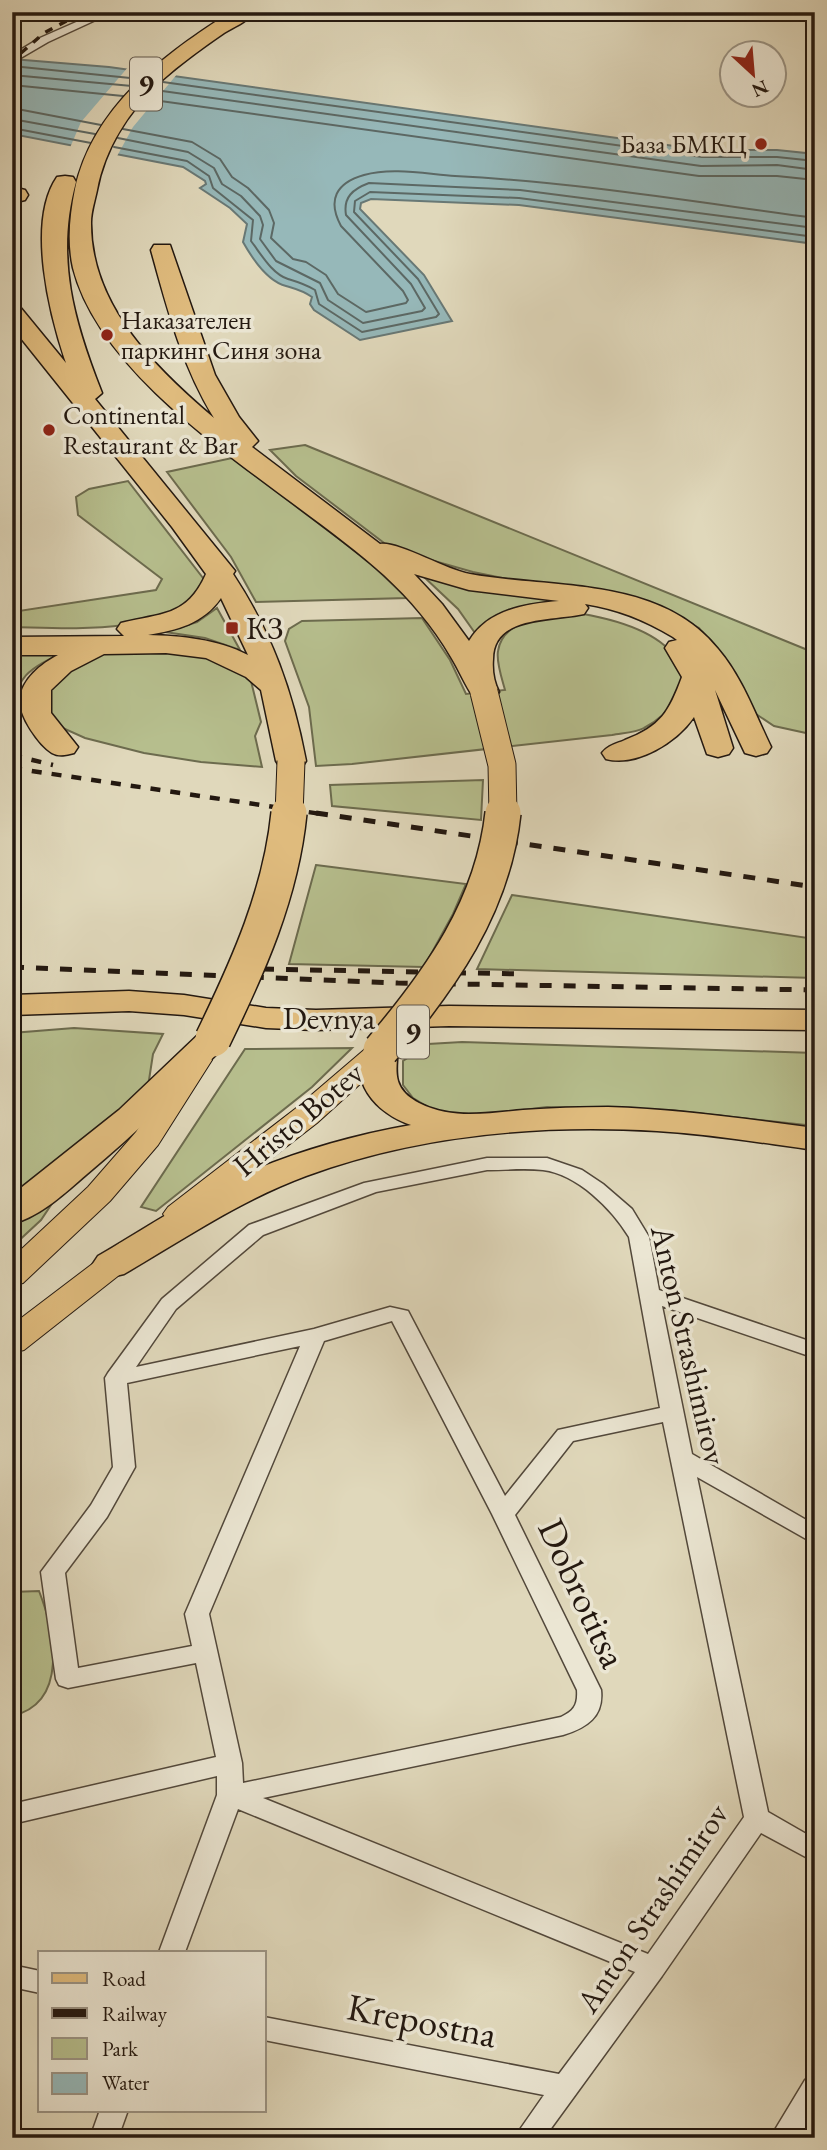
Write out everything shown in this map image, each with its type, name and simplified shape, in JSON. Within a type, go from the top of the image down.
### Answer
[{"type":"highway","name":"9","points":[[12,1212],[44,1191],[132,1118],[208,1045],[245,974],[267,922],[287,842],[293,802],[286,726],[275,687],[251,625],[204,547],[99,418],[79,365],[58,293],[54,240],[63,185],[93,122],[124,84],[173,42],[223,12]]},
{"type":"highway","name":"9","points":[[245,12],[191,45],[128,102],[96,155],[83,189],[80,220],[83,255],[90,282],[101,309],[121,339],[145,369],[195,417],[280,480]]},
{"type":"highway","points":[[162,250],[193,351],[211,392],[224,414],[280,480]]},
{"type":"highway","points":[[12,312],[99,418]]},
{"type":"highway","name":"Hristo Botev","points":[[280,480],[395,571],[425,602],[482,688],[496,735],[503,772],[504,800],[500,843],[486,892],[452,960],[418,1008],[381,1050]]},
{"type":"highway","points":[[356,540],[458,579],[617,601],[656,615],[684,632],[710,658],[756,747]]},
{"type":"highway","points":[[12,633],[109,632],[171,622],[205,604],[220,571]]},
{"type":"highway","points":[[482,688],[478,654],[492,630],[504,622],[532,613],[581,607],[627,617],[666,637],[685,653],[696,677],[718,748]]},
{"type":"highway","points":[[12,646],[158,642],[209,649],[254,668],[275,687]]},
{"type":"highway","points":[[63,747],[41,722],[37,714],[35,694],[40,684],[57,667],[68,660],[112,644]]},
{"type":"highway","points":[[617,752],[652,740],[674,725],[683,715],[696,677]]},
{"type":"highway","name":"Devnya","points":[[12,1005],[129,1001],[184,1005],[266,1018],[316,1020],[449,1016],[815,1020]]},
{"type":"highway","name":"Devnya","points":[[12,1022],[123,1017],[298,1034],[471,1031],[815,1037]]},
{"type":"highway","name":"9","points":[[381,1050],[378,1073],[380,1085],[388,1096],[407,1111],[435,1121],[481,1125],[557,1120],[654,1120],[815,1139]]},
{"type":"highway","points":[[111,1265],[243,1188],[283,1172],[376,1144],[481,1125]]},
{"type":"main road","points":[[12,1276],[99,1194],[147,1138],[208,1045]]},
{"type":"main road","name":"Hristo Botev","points":[[12,1342],[306,1116],[381,1050]]},
{"type":"street","points":[[17,56],[56,34],[108,12]]},
{"type":"street","name":"Anton Strashimirov","points":[[116,1378],[169,1304],[256,1230],[371,1187],[488,1164],[547,1164],[575,1174],[596,1189],[625,1214],[639,1237],[672,1413],[757,1818],[653,1968],[528,2138]]},
{"type":"street","points":[[650,1294],[815,1351]]},
{"type":"street","points":[[203,1653],[68,1679],[53,1572],[99,1511],[124,1467],[116,1378],[315,1336],[390,1314],[402,1317],[503,1514]]},
{"type":"street","points":[[172,1951],[230,1795],[230,1763],[203,1653],[197,1614],[315,1336]]},
{"type":"street","name":"Dobrotitsa","points":[[230,1795],[563,1726],[583,1716],[589,1709],[589,1690],[503,1514],[566,1435],[672,1413]]},
{"type":"street","points":[[683,1459],[815,1536]]},
{"type":"street","points":[[12,1814],[230,1763]]},
{"type":"street","points":[[230,1795],[653,1968]]},
{"type":"street","points":[[757,1818],[815,1852]]},
{"type":"street","points":[[12,1976],[38,1982]]},
{"type":"street","name":"Krepostna","points":[[266,2028],[565,2087]]},
{"type":"street","points":[[784,2138],[815,2088]]},
{"type":"street","points":[[104,2138],[113,2112]]},
{"type":"green space","points":[[305,445],[815,653],[815,735],[774,726],[753,712],[722,657],[699,628],[670,612],[473,572],[392,549],[296,476],[270,450]]},
{"type":"green space","points":[[232,458],[367,560],[407,598],[256,602],[231,557],[167,472]]},
{"type":"green space","points":[[128,481],[203,578],[203,591],[186,606],[164,616],[140,622],[86,628],[12,627],[12,612],[156,590],[162,579],[78,515],[76,497],[89,489]]},
{"type":"green space","points":[[423,576],[560,600],[524,606],[504,613],[475,633],[458,609]]},
{"type":"green space","points":[[217,608],[240,650],[205,638],[165,632],[197,622]]},
{"type":"green space","points":[[572,612],[599,617],[642,631],[655,638],[675,657],[680,668],[680,689],[662,716],[644,728],[628,733],[316,766],[309,707],[285,641],[289,629],[302,621],[422,618],[450,660],[466,694],[505,690],[498,651],[508,632],[527,621]]},
{"type":"green space","points":[[171,648],[238,667],[251,681],[261,722],[255,736],[262,767],[201,762],[144,753],[85,738],[56,725],[46,711],[51,681],[88,657],[123,649]]},
{"type":"green space","points":[[69,650],[36,667],[21,681],[17,702],[20,716],[12,712],[12,654]]},
{"type":"green space","points":[[483,780],[481,820],[332,806],[330,785]]},
{"type":"green space","points":[[316,865],[466,884],[424,967],[289,964]]},
{"type":"green space","points":[[512,895],[815,939],[815,978],[477,969]]},
{"type":"green space","points":[[74,1028],[163,1034],[153,1054],[147,1093],[12,1199],[12,1033]]},
{"type":"green space","points":[[462,1042],[815,1053],[815,1126],[669,1110],[547,1107],[490,1114],[438,1113],[413,1098],[403,1085],[403,1061],[428,1044]]},
{"type":"green space","points":[[352,1048],[312,1087],[156,1211],[141,1207],[245,1049]]},
{"type":"green space","points":[[42,1202],[53,1202],[41,1220],[12,1247],[12,1224]]},
{"type":"green space","points":[[39,1591],[53,1645],[50,1682],[43,1697],[30,1709],[12,1716],[12,1592]]},
{"type":"water","points":[[12,59],[109,67],[703,150],[777,150],[815,154],[815,244],[519,205],[371,199],[361,203],[360,209],[424,275],[452,321],[360,340],[314,310],[310,304],[312,297],[279,283],[266,274],[243,242],[247,224],[230,208],[200,188],[206,184],[205,181],[183,167],[12,134]]},
{"type":"pier","points":[[129,66],[178,73],[133,127],[116,158],[69,150],[81,122]]},
{"type":"railway","points":[[21,53],[44,33],[83,12]]},
{"type":"railway","points":[[12,755],[53,765]]},
{"type":"railway","points":[[12,768],[328,815]]},
{"type":"railway","points":[[316,813],[815,887]]},
{"type":"railway","points":[[12,967],[398,983],[815,990]]},
{"type":"railway","points":[[262,969],[524,974]]},
{"type":"place","name":"База БМКЦ","points":[[761,144]]},
{"type":"place","name":"Наказателен паркинг Синя зона","points":[[107,335]]},
{"type":"place","name":"Continental Restaurant & Bar","points":[[49,430]]},
{"type":"place","name":"КЗ","points":[[232,628]]}]
